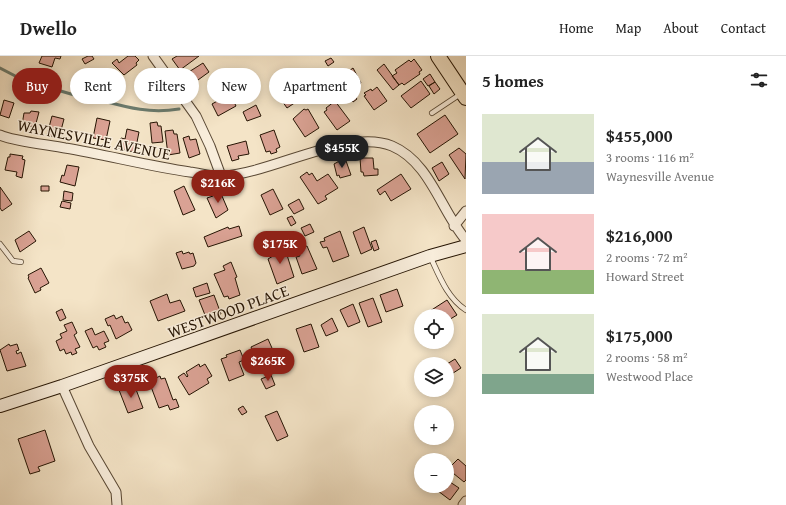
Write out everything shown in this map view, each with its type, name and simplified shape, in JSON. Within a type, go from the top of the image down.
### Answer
[{"type":"main road","points":[[438,56],[465,93]]},
{"type":"street","points":[[153,56],[196,116],[210,146],[221,176]]},
{"type":"street","name":"WAYNESVILLE AVENUE","points":[[1,136],[176,170],[221,176],[251,172],[333,146],[359,141],[378,142],[393,147],[415,162],[427,178],[454,226],[466,240]]},
{"type":"street","points":[[454,226],[466,212]]},
{"type":"street","name":"WESTWOOD PLACE","points":[[0,406],[62,386],[430,256],[466,246]]},
{"type":"street","points":[[62,386],[89,446],[116,492],[117,505]]},
{"type":"street","points":[[463,505],[466,501]]},
{"type":"lane","points":[[432,113],[465,93]]},
{"type":"lane","points":[[0,244],[13,261],[21,262]]},
{"type":"lane","points":[[430,256],[445,287],[460,307],[466,310]]},
{"type":"building","points":[[42,56],[61,56],[60,59],[55,58],[52,67],[39,63]]},
{"type":"building","points":[[92,56],[94,59],[85,64],[82,59]]},
{"type":"building","points":[[128,56],[135,56],[139,60],[136,63],[137,65],[126,73],[126,68],[117,68],[112,63],[117,59],[119,63]]},
{"type":"building","points":[[177,56],[199,56],[183,68],[179,68],[172,59]]},
{"type":"building","points":[[331,58],[334,62],[328,66],[325,61]]},
{"type":"building","points":[[414,59],[422,70],[419,72],[420,74],[404,85],[402,83],[399,85],[392,76],[397,73],[395,70],[409,60],[411,62]]},
{"type":"building","points":[[203,63],[207,69],[207,73],[199,79],[199,68],[195,68]]},
{"type":"building","points":[[384,64],[399,85],[393,90],[377,70]]},
{"type":"building","points":[[430,74],[435,82],[428,86],[423,79]]},
{"type":"building","points":[[421,81],[430,94],[411,108],[401,96]]},
{"type":"building","points":[[435,82],[440,89],[434,94],[429,86]]},
{"type":"building","points":[[377,87],[387,101],[374,110],[364,96],[366,95],[364,93],[371,89],[372,91]]},
{"type":"building","points":[[4,100],[14,104],[9,118],[0,115]]},
{"type":"building","points":[[212,104],[235,104],[236,106],[218,116]]},
{"type":"building","points":[[284,104],[293,104],[287,108]]},
{"type":"building","points":[[331,104],[337,104],[350,121],[337,130],[324,112],[327,110],[326,108]]},
{"type":"building","points":[[256,105],[261,116],[247,121],[243,112]]},
{"type":"building","points":[[304,109],[308,109],[319,128],[305,137],[293,119]]},
{"type":"building","points":[[31,111],[39,112],[35,127],[22,125],[24,113],[30,113]]},
{"type":"building","points":[[445,115],[458,134],[430,153],[417,134]]},
{"type":"building","points":[[52,116],[64,119],[59,138],[47,135]]},
{"type":"building","points":[[97,118],[110,121],[106,140],[93,138]]},
{"type":"building","points":[[157,122],[158,126],[161,126],[163,142],[152,143],[150,123]]},
{"type":"building","points":[[127,129],[139,132],[135,152],[119,149],[121,138],[125,139]]},
{"type":"building","points":[[173,130],[174,134],[177,134],[180,153],[168,155],[165,131]]},
{"type":"building","points":[[274,130],[280,147],[276,149],[277,152],[271,154],[270,151],[266,152],[260,135]]},
{"type":"building","points":[[189,136],[190,140],[196,139],[200,154],[189,158],[183,138]]},
{"type":"building","points":[[246,141],[249,154],[238,156],[239,159],[232,161],[227,146]]},
{"type":"building","points":[[459,148],[466,154],[465,179],[449,155]]},
{"type":"building","points":[[10,154],[23,156],[22,159],[25,160],[22,178],[16,176],[17,172],[5,170]]},
{"type":"building","points":[[345,158],[351,175],[340,178],[339,175],[337,176],[334,164]]},
{"type":"building","points":[[360,158],[373,158],[374,169],[378,169],[378,175],[364,176],[363,172],[361,172]]},
{"type":"building","points":[[442,162],[449,174],[439,181],[432,168]]},
{"type":"building","points":[[67,165],[79,167],[75,186],[60,182],[62,175],[64,176]]},
{"type":"building","points":[[307,172],[309,175],[312,173],[317,181],[328,174],[338,188],[325,196],[327,199],[318,204],[300,177]]},
{"type":"building","points":[[401,174],[411,189],[391,201],[385,191],[380,195],[377,190]]},
{"type":"building","points":[[41,186],[49,186],[49,191],[41,191]]},
{"type":"building","points":[[184,186],[195,210],[183,215],[174,191]]},
{"type":"building","points":[[0,187],[12,204],[2,211],[0,208]]},
{"type":"building","points":[[219,189],[228,210],[216,218],[207,198],[213,196],[211,193]]},
{"type":"building","points":[[273,189],[283,209],[270,215],[261,195]]},
{"type":"building","points":[[64,191],[73,193],[72,201],[63,200]]},
{"type":"building","points":[[299,199],[304,209],[294,214],[288,205]]},
{"type":"building","points":[[62,201],[71,203],[70,209],[60,207]]},
{"type":"building","points":[[292,216],[296,223],[291,226],[287,218]]},
{"type":"building","points":[[310,224],[314,232],[305,236],[301,228]]},
{"type":"building","points":[[239,226],[242,236],[208,247],[204,237],[228,227],[229,229]]},
{"type":"building","points":[[364,227],[372,249],[361,254],[353,232]]},
{"type":"building","points":[[29,231],[36,241],[20,252],[15,240]]},
{"type":"building","points":[[340,231],[349,256],[333,262],[327,247],[323,248],[320,242],[325,241],[324,238]]},
{"type":"building","points":[[376,240],[379,249],[374,251],[371,242]]},
{"type":"building","points":[[279,243],[282,253],[286,252],[294,277],[277,284],[268,259],[273,256],[270,246]]},
{"type":"building","points":[[307,246],[317,269],[302,274],[296,257],[300,256],[297,249]]},
{"type":"building","points":[[182,251],[183,254],[189,252],[190,254],[193,253],[196,263],[194,266],[182,269],[176,253]]},
{"type":"building","points":[[231,262],[237,277],[235,278],[240,295],[229,299],[228,296],[224,297],[214,274],[225,270],[223,266]]},
{"type":"building","points":[[41,268],[49,283],[35,293],[28,275]]},
{"type":"building","points":[[207,283],[210,293],[196,297],[193,288]]},
{"type":"building","points":[[397,289],[403,306],[386,312],[380,295]]},
{"type":"building","points":[[167,294],[170,303],[180,300],[185,311],[158,321],[150,301]]},
{"type":"building","points":[[214,295],[221,314],[207,320],[199,300]]},
{"type":"building","points":[[373,298],[382,322],[368,327],[359,303]]},
{"type":"building","points":[[447,300],[453,309],[433,309]]},
{"type":"building","points":[[353,304],[360,322],[348,327],[340,310]]},
{"type":"building","points":[[62,309],[66,318],[60,321],[56,312]]},
{"type":"building","points":[[114,315],[116,319],[122,316],[125,323],[128,322],[132,330],[116,339],[110,325],[108,326],[105,319]]},
{"type":"building","points":[[332,318],[338,331],[326,336],[321,325]]},
{"type":"building","points":[[72,322],[77,333],[74,335],[80,347],[75,349],[77,353],[72,355],[71,352],[66,354],[64,349],[60,351],[56,341],[62,338],[60,334],[67,331],[64,325]]},
{"type":"building","points":[[311,324],[319,347],[304,352],[296,329]]},
{"type":"building","points":[[92,328],[95,335],[104,331],[109,341],[104,343],[106,347],[99,350],[97,346],[93,348],[85,331]]},
{"type":"building","points":[[268,339],[279,364],[268,369],[267,367],[261,370],[251,347]]},
{"type":"building","points":[[9,344],[10,346],[17,344],[19,350],[16,351],[17,354],[21,352],[26,366],[7,371],[0,350]]},
{"type":"building","points":[[240,350],[244,360],[239,362],[244,375],[229,381],[221,359],[227,357],[226,355]]},
{"type":"building","points":[[454,360],[461,368],[454,372]]},
{"type":"building","points":[[199,364],[200,367],[205,364],[212,376],[207,379],[209,383],[189,395],[178,377],[184,373],[187,377],[186,372]]},
{"type":"building","points":[[271,375],[275,385],[266,389],[261,379]]},
{"type":"building","points":[[160,376],[161,379],[165,378],[173,400],[176,399],[179,407],[170,410],[168,405],[159,408],[150,384],[153,383],[152,380]]},
{"type":"building","points":[[134,384],[143,408],[128,413],[119,390]]},
{"type":"building","points":[[243,406],[247,412],[242,415],[238,409]]},
{"type":"building","points":[[277,411],[288,436],[277,441],[265,416]]},
{"type":"building","points":[[45,430],[55,461],[38,467],[40,471],[30,474],[18,439]]},
{"type":"building","points":[[458,459],[466,466],[466,480],[464,482],[454,474],[454,463]]},
{"type":"building","points":[[454,485],[459,488],[450,500],[441,493],[454,493]]},
{"type":"waterway","points":[[0,68],[23,80],[88,99],[96,99],[137,109],[157,111],[179,109]]}]
